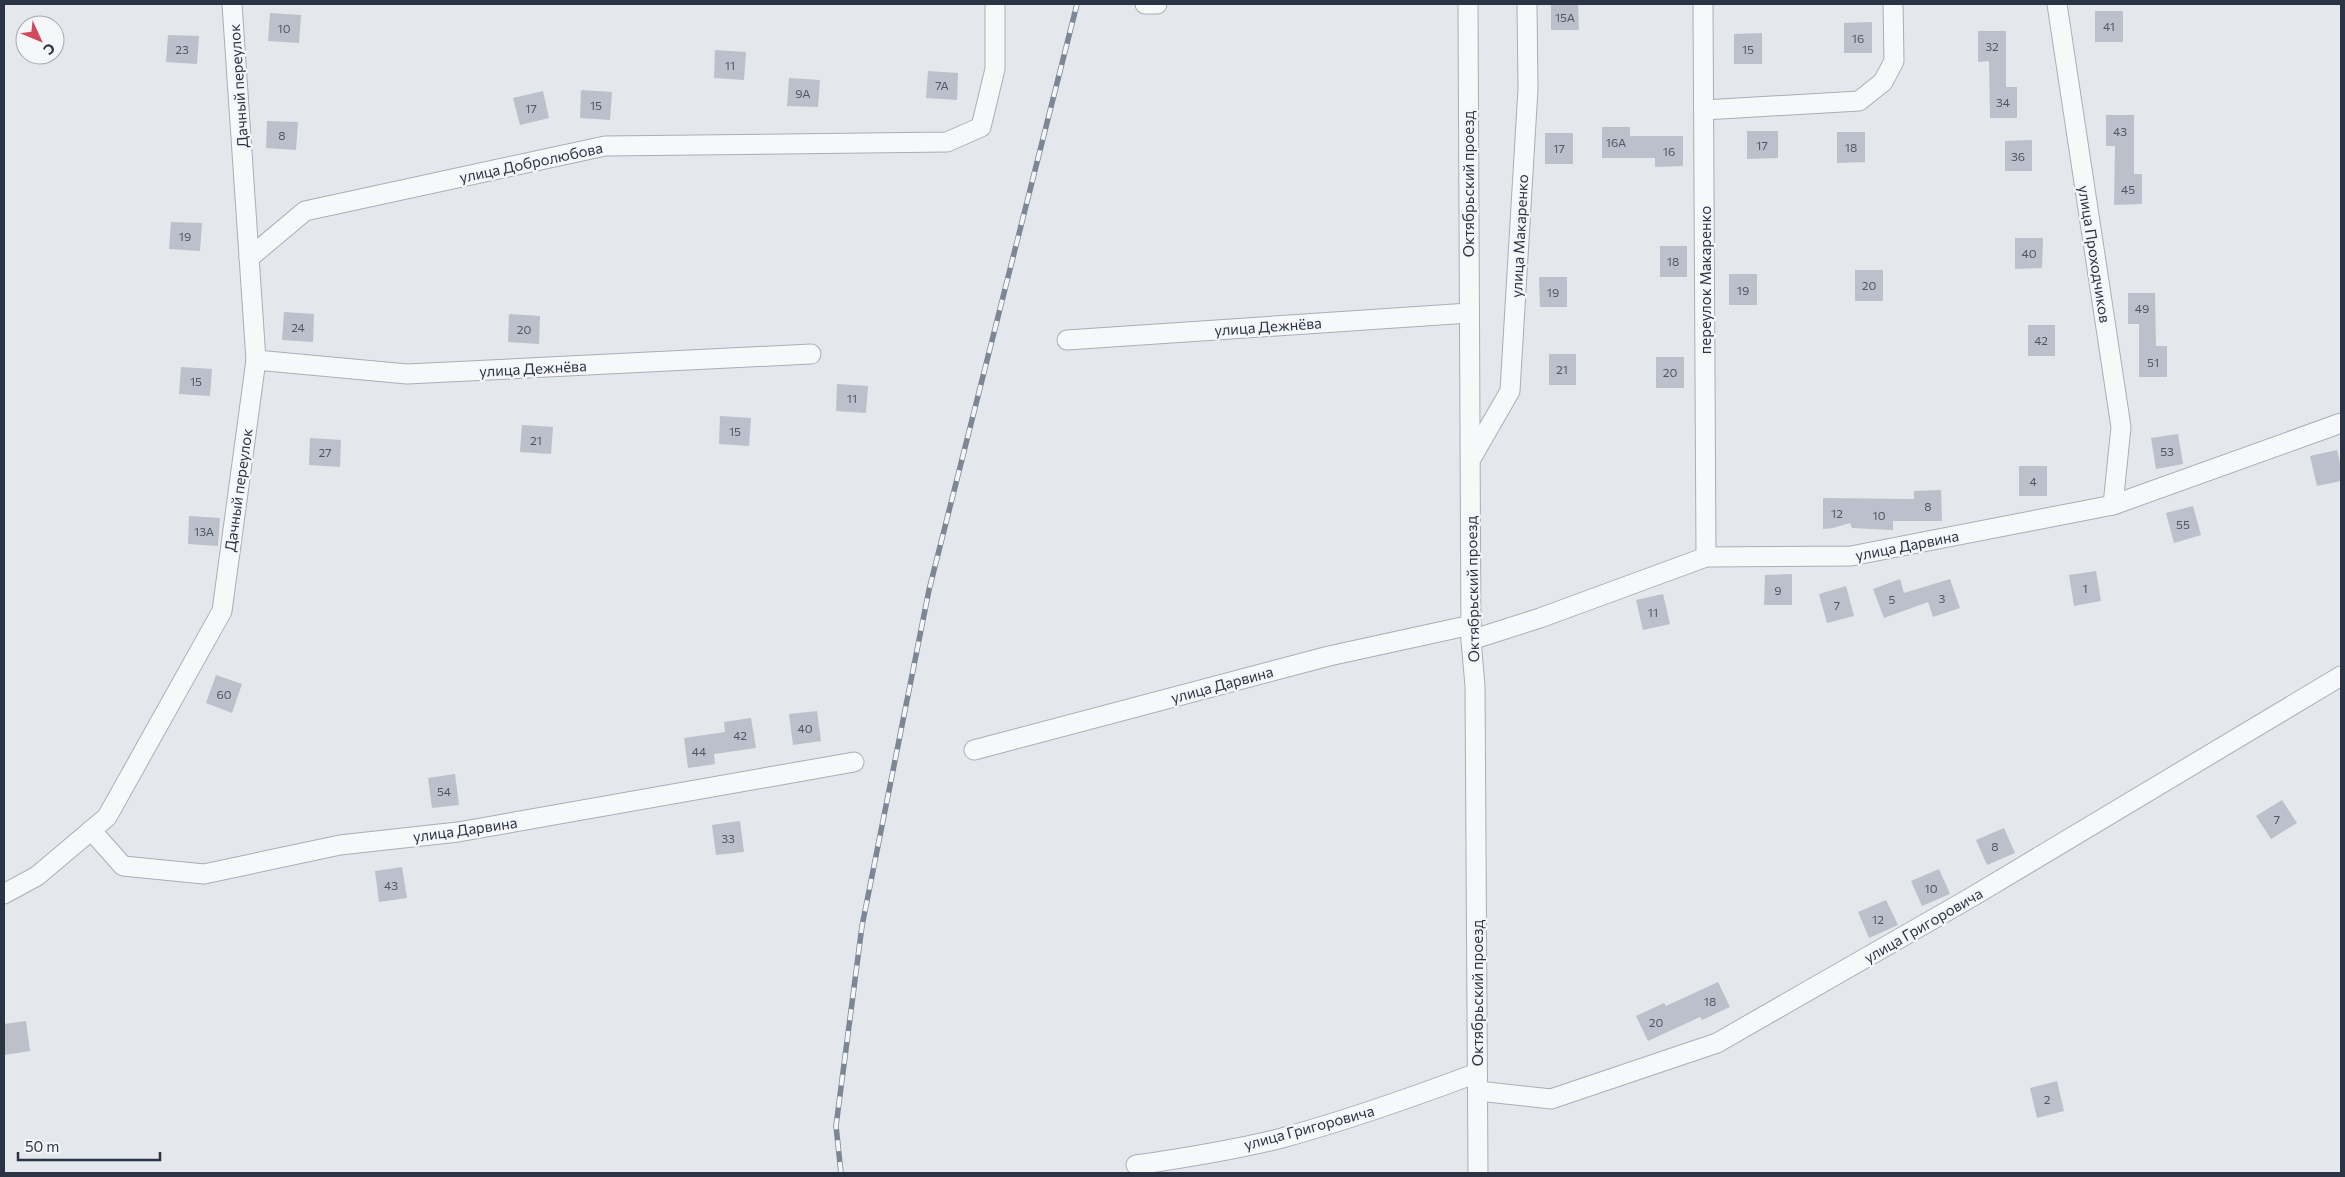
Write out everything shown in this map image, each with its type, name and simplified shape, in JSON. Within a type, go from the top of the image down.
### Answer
[{"type":"street","name":"Дачный переулок","points":[[4,894],[37,876],[107,817],[222,611],[256,360],[232,4]]},
{"type":"street","name":"улица Добролюбова","points":[[249,258],[305,211],[605,146],[947,142],[981,127],[995,69],[995,4]]},
{"type":"street","points":[[1145,4],[1157,4]]},
{"type":"street","name":"Октябрьский проезд","points":[[1468,4],[1469,313],[1472,458],[1471,633],[1475,686],[1478,1173]]},
{"type":"street","name":"улица Макаренко","points":[[1472,458],[1510,391],[1528,89],[1527,4]]},
{"type":"street","name":"переулок Макаренко","points":[[1703,4],[1706,557]]},
{"type":"street","points":[[1704,110],[1859,101],[1882,82],[1894,61],[1893,4]]},
{"type":"street","name":"улица Проходчиков","points":[[2057,4],[2121,427],[2113,505]]},
{"type":"street","name":"улица Дежнёва","points":[[1067,340],[1469,313]]},
{"type":"street","name":"улица Дежнёва","points":[[256,360],[407,374],[811,354]]},
{"type":"street","name":"улица Дарвина","points":[[974,750],[1329,656],[1471,633],[1540,618],[1706,557],[1851,556],[2113,505],[2341,423]]},
{"type":"street","name":"улица Григоровича","points":[[1136,1165],[1186,1158],[1281,1138],[1394,1104],[1478,1082],[1550,1099],[1717,1043],[1970,898],[2341,676]]},
{"type":"street","name":"улица Дарвина","points":[[91,830],[123,866],[204,874],[340,845],[458,832],[854,762]]},
{"type":"building","points":[[1551,4],[1578,4],[1579,30],[1551,30]]},
{"type":"building","points":[[2095,11],[2123,11],[2123,42],[2095,42]]},
{"type":"building","points":[[270,13],[301,15],[299,43],[268,41]]},
{"type":"building","points":[[1872,22],[1872,53],[1844,53],[1844,23]]},
{"type":"building","points":[[1978,31],[2006,31],[2006,87],[2017,87],[2017,118],[1990,118],[1989,61],[1978,62]]},
{"type":"building","points":[[1762,33],[1762,64],[1734,64],[1734,34]]},
{"type":"building","points":[[168,35],[199,36],[197,64],[166,62]]},
{"type":"building","points":[[715,50],[746,52],[744,80],[714,78]]},
{"type":"building","points":[[928,71],[958,73],[957,100],[926,98]]},
{"type":"building","points":[[789,78],[820,80],[818,107],[787,106]]},
{"type":"building","points":[[581,90],[612,92],[610,120],[580,118]]},
{"type":"building","points":[[543,91],[549,118],[520,125],[513,98]]},
{"type":"building","points":[[2106,115],[2134,115],[2134,174],[2142,174],[2142,204],[2114,205],[2115,146],[2106,146]]},
{"type":"building","points":[[267,121],[298,122],[296,150],[266,148]]},
{"type":"building","points":[[1602,127],[1630,127],[1630,136],[1683,136],[1683,166],[1655,167],[1655,158],[1602,158]]},
{"type":"building","points":[[1747,131],[1778,131],[1778,158],[1747,159]]},
{"type":"building","points":[[1837,132],[1865,132],[1865,162],[1837,163]]},
{"type":"building","points":[[1545,133],[1573,133],[1573,164],[1545,164]]},
{"type":"building","points":[[2032,140],[2032,171],[2005,171],[2005,141]]},
{"type":"building","points":[[171,222],[202,223],[200,251],[169,249]]},
{"type":"building","points":[[2015,238],[2043,238],[2042,268],[2015,269]]},
{"type":"building","points":[[1660,246],[1687,246],[1687,277],[1660,277]]},
{"type":"building","points":[[1855,270],[1883,270],[1883,301],[1855,301]]},
{"type":"building","points":[[1729,274],[1757,274],[1757,305],[1729,305]]},
{"type":"building","points":[[1539,277],[1567,277],[1567,307],[1540,307]]},
{"type":"building","points":[[2128,293],[2155,293],[2156,346],[2167,346],[2167,377],[2139,377],[2139,324],[2128,324]]},
{"type":"building","points":[[284,312],[314,314],[313,342],[282,340]]},
{"type":"building","points":[[509,314],[540,316],[539,344],[508,342]]},
{"type":"building","points":[[2028,325],[2055,325],[2055,356],[2028,356]]},
{"type":"building","points":[[1549,354],[1576,354],[1576,385],[1549,385]]},
{"type":"building","points":[[1656,357],[1684,357],[1684,388],[1656,388]]},
{"type":"building","points":[[181,367],[212,369],[210,396],[179,394]]},
{"type":"building","points":[[837,384],[868,386],[866,413],[836,411]]},
{"type":"building","points":[[720,416],[751,418],[749,446],[719,444]]},
{"type":"building","points":[[522,425],[553,427],[551,454],[520,452]]},
{"type":"building","points":[[2178,434],[2183,464],[2156,469],[2151,438]]},
{"type":"building","points":[[310,438],[341,440],[340,467],[309,465]]},
{"type":"building","points":[[2337,450],[2341,467],[2341,481],[2317,486],[2310,456]]},
{"type":"building","points":[[2019,466],[2047,466],[2047,496],[2019,496]]},
{"type":"building","points":[[1941,490],[1942,521],[1893,521],[1893,530],[1852,528],[1850,523],[1823,529],[1823,498],[1914,499],[1914,491]]},
{"type":"building","points":[[2193,506],[2201,535],[2174,543],[2166,513]]},
{"type":"building","points":[[189,516],[220,518],[218,546],[188,544]]},
{"type":"building","points":[[2096,571],[2101,601],[2074,606],[2069,575]]},
{"type":"building","points":[[1792,574],[1792,605],[1764,605],[1765,575]]},
{"type":"building","points":[[1900,579],[1904,593],[1950,579],[1960,608],[1933,617],[1928,602],[1884,618],[1873,589]]},
{"type":"building","points":[[1846,586],[1854,616],[1827,623],[1819,594]]},
{"type":"building","points":[[1663,594],[1670,624],[1643,630],[1636,600]]},
{"type":"building","points":[[216,675],[242,684],[232,713],[206,703]]},
{"type":"building","points":[[817,711],[821,741],[793,745],[789,714]]},
{"type":"building","points":[[751,718],[756,748],[714,754],[715,764],[688,768],[684,738],[725,732],[724,722]]},
{"type":"building","points":[[455,774],[459,805],[432,808],[428,778]]},
{"type":"building","points":[[2282,800],[2297,823],[2271,839],[2256,816]]},
{"type":"building","points":[[740,821],[744,852],[716,855],[712,825]]},
{"type":"building","points":[[2004,828],[2015,853],[1987,865],[1976,840]]},
{"type":"building","points":[[402,867],[407,898],[379,902],[375,871]]},
{"type":"building","points":[[1939,869],[1950,894],[1922,906],[1911,881]]},
{"type":"building","points":[[1886,900],[1898,925],[1869,938],[1858,912]]},
{"type":"building","points":[[1718,982],[1730,1007],[1702,1020],[1700,1017],[1648,1041],[1636,1016],[1664,1003],[1666,1006]]},
{"type":"building","points":[[26,1021],[30,1051],[4,1055],[4,1024]]},
{"type":"building","points":[[2057,1081],[2064,1111],[2037,1118],[2030,1088]]},
{"type":"railway","points":[[841,1173],[836,1126],[862,926],[929,590],[1077,4]]}]
